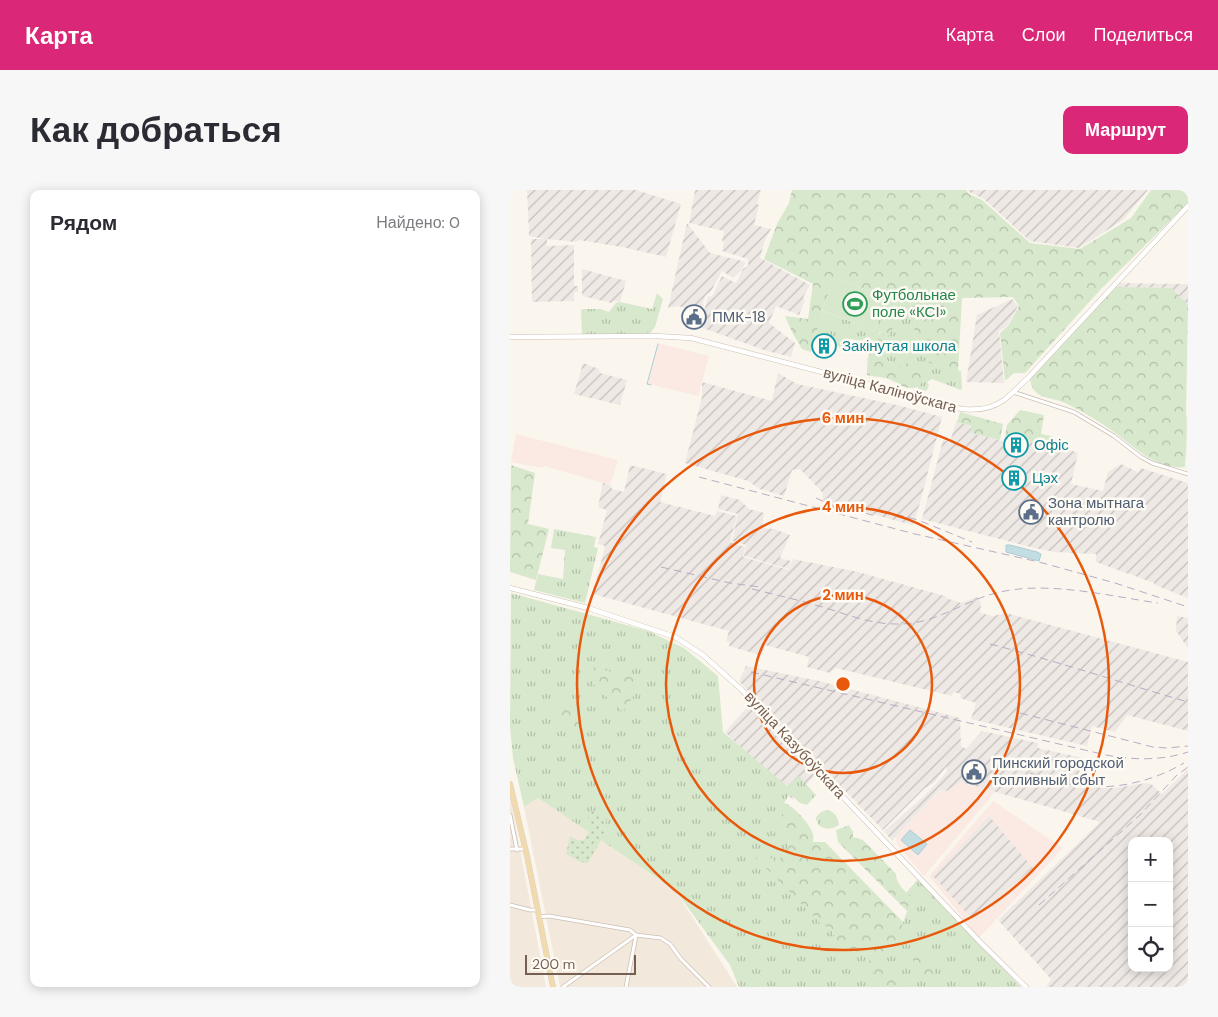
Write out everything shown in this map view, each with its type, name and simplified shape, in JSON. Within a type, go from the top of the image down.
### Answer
[{"type":"main road","points":[[510,784],[553,987]]},
{"type":"street","name":"вуліца Каліноўскага","points":[[510,337],[655,336],[691,338],[926,399],[950,408],[976,410],[1003,401],[1013,392],[1188,206]]},
{"type":"street","points":[[1013,392],[1074,412],[1114,436],[1152,463],[1188,474]]},
{"type":"street","name":"вуліца Казубоўскага","points":[[510,588],[588,608],[654,629],[675,638],[703,656],[742,690],[981,943],[1026,987]]},
{"type":"street","points":[[510,815],[518,850]]},
{"type":"street","points":[[510,849],[525,850]]},
{"type":"street","points":[[510,905],[537,910]]},
{"type":"street","points":[[538,917],[549,916],[630,930],[636,935],[661,938],[670,944],[681,959],[709,987]]},
{"type":"street","points":[[563,987],[636,935]]},
{"type":"street","points":[[626,987],[636,935]]},
{"type":"shaded area","points":[[527,190],[636,190],[681,204],[666,257],[579,240],[576,242],[547,239],[547,246],[574,245],[574,286],[578,286],[578,292],[574,292],[574,301],[532,302],[531,239],[545,239],[529,236]]},
{"type":"shaded area","points":[[695,190],[761,190],[754,225],[771,229],[765,240],[760,258],[810,285],[803,298],[805,300],[799,315],[776,306],[769,323],[795,343],[791,357],[767,351],[700,327],[708,296],[711,297],[714,293],[722,276],[736,283],[743,269],[748,266],[748,259],[722,251],[724,231],[689,223]]},
{"type":"shaded area","points":[[968,190],[1148,190],[1123,220],[1079,248],[1030,241],[984,199]]},
{"type":"shaded area","points":[[687,223],[710,253],[746,262],[733,278],[722,271],[711,291],[705,296],[701,312],[678,306],[668,308]]},
{"type":"shaded area","points":[[582,269],[626,281],[620,302],[613,301],[612,303],[582,296]]},
{"type":"shaded area","points":[[1119,283],[1188,284],[1188,305],[1171,288],[1115,286]]},
{"type":"shaded area","points":[[1012,299],[1018,306],[1007,326],[999,331],[1004,383],[966,382],[977,315]]},
{"type":"shaded area","points":[[658,343],[709,356],[698,396],[648,384]]},
{"type":"shaded area","points":[[583,363],[599,369],[600,373],[627,380],[620,405],[574,394]]},
{"type":"shaded area","points":[[778,373],[797,384],[897,405],[942,417],[920,503],[912,525],[822,500],[823,493],[800,469],[792,470],[784,496],[760,489],[748,481],[685,463],[702,397],[702,382],[772,401]]},
{"type":"shaded area","points":[[956,422],[972,426],[971,433],[1003,441],[1005,435],[1055,447],[1063,451],[1067,449],[1078,453],[1071,484],[1103,491],[1108,472],[1121,464],[1138,472],[1141,468],[1188,483],[1188,598],[1154,583],[1096,562],[1096,554],[1055,552],[1034,548],[922,519],[943,440],[950,442]]},
{"type":"shaded area","points":[[516,434],[618,460],[610,485],[544,466],[543,468],[511,462]]},
{"type":"shaded area","points":[[630,465],[667,474],[660,502],[715,516],[717,511],[737,516],[730,542],[745,547],[743,557],[789,570],[793,559],[858,572],[945,596],[961,603],[977,597],[981,603],[980,613],[993,616],[1006,613],[1188,662],[1188,731],[1127,715],[1115,732],[1092,726],[1087,746],[971,719],[976,703],[960,698],[961,694],[953,692],[952,696],[836,668],[830,673],[807,667],[809,657],[765,645],[762,656],[729,646],[730,642],[726,641],[729,631],[593,594],[605,546],[598,544],[607,510],[598,507],[603,483],[610,485],[612,489],[624,492]]},
{"type":"shaded area","points":[[721,495],[740,500],[749,509],[764,513],[762,528],[774,529],[790,535],[780,558],[791,561],[789,569],[744,556],[746,545],[732,541],[738,514],[718,509]]},
{"type":"shaded area","points":[[1177,616],[1188,618],[1188,648],[1176,631]]},
{"type":"shaded area","points":[[746,666],[819,681],[960,718],[961,746],[966,749],[982,731],[1038,743],[1038,748],[1083,758],[1075,788],[1113,788],[1146,783],[1151,784],[1162,794],[1188,769],[1188,987],[1046,987],[1051,979],[998,920],[1100,822],[961,782],[947,791],[940,790],[892,841],[884,831],[924,796],[947,772],[946,767],[934,783],[925,788],[883,830],[822,767],[793,800],[725,732],[755,698],[739,681]]},
{"type":"shaded area","points":[[961,782],[995,792],[924,876],[897,844],[897,836],[941,790],[947,791]]},
{"type":"shaded area","points":[[510,796],[546,987],[510,987]]},
{"type":"shaded area","points":[[538,798],[675,890],[737,987],[560,987],[524,807]]},
{"type":"shaded area","points":[[993,801],[1063,848],[979,938],[929,876]]},
{"type":"shaded area","points":[[989,816],[1033,868],[973,920],[933,876]]},
{"type":"green space","points":[[792,190],[966,190],[969,194],[982,200],[1030,243],[1080,249],[1131,218],[1151,190],[1188,190],[1188,203],[1101,289],[1025,373],[1014,373],[1005,381],[1000,333],[1008,326],[1019,306],[1013,297],[962,298],[958,371],[929,363],[914,333],[916,313],[909,302],[888,298],[835,278],[822,310],[824,311],[811,352],[802,349],[785,316],[808,319],[813,284],[764,259],[777,224],[789,203]]},
{"type":"green space","name":"Футбольнае поле «КСІ»","points":[[835,278],[888,298],[875,331],[822,310]]},
{"type":"green space","points":[[1116,287],[1171,288],[1188,305],[1185,467],[1165,465],[1147,457],[1096,420],[1065,403],[1038,394],[1032,386],[1030,379],[1033,374]]},
{"type":"green space","points":[[657,293],[663,299],[655,327],[649,334],[582,334],[581,310],[600,309],[609,312],[616,303],[620,302],[652,309]]},
{"type":"green space","points":[[888,298],[909,302],[916,313],[914,333],[929,363],[961,371],[961,390],[932,379],[927,382],[929,385],[927,390],[924,391],[917,388],[919,387],[901,366],[897,367],[881,356],[882,346],[886,340],[880,331],[866,365],[872,341],[866,338],[861,341],[851,339],[848,349],[824,343],[824,341],[814,338],[824,311],[875,331]]},
{"type":"green space","points":[[889,321],[896,321],[881,356],[897,366],[915,359],[923,373],[923,380],[919,387],[909,388],[885,378],[867,375],[868,361],[873,346]]},
{"type":"green space","points":[[1020,410],[1044,415],[1041,434],[1052,436],[1055,447],[1005,435],[1007,425]]},
{"type":"green space","points":[[960,412],[1003,424],[1000,440],[971,433],[972,426],[956,422]]},
{"type":"green space","points":[[511,465],[535,473],[528,524],[549,529],[536,580],[510,572]]},
{"type":"green space","points":[[554,529],[596,537],[594,547],[598,548],[585,603],[534,590],[538,574],[563,579],[565,550],[551,548]]},
{"type":"green space","points":[[511,593],[648,631],[684,648],[718,676],[723,732],[787,786],[799,776],[816,795],[807,805],[800,803],[790,794],[784,803],[783,828],[789,839],[788,848],[777,862],[831,927],[836,941],[852,954],[878,953],[892,948],[899,935],[907,911],[910,913],[915,902],[906,893],[918,879],[1021,987],[739,987],[730,965],[675,890],[538,798],[524,807],[513,758],[510,727]]},
{"type":"green space","points":[[594,667],[643,681],[623,712],[594,685]]},
{"type":"green space","points":[[559,702],[569,703],[580,722],[572,730],[563,725],[556,717],[555,706]]},
{"type":"green space","points":[[784,803],[792,807],[805,820],[812,830],[813,842],[825,842],[903,922],[894,946],[883,953],[852,954],[844,950],[836,941],[831,927],[823,926],[755,857],[760,851],[777,862],[788,848],[789,840],[781,820]]},
{"type":"green space","points":[[592,810],[607,820],[603,829],[605,833],[588,863],[581,862],[566,854],[570,836],[577,840],[584,840],[592,828],[587,820]]},
{"type":"green space","points":[[827,810],[836,815],[839,825],[829,829],[818,825],[816,817],[821,812]]},
{"type":"green space","points":[[849,825],[853,832],[853,837],[863,840],[896,874],[900,886],[915,902],[910,914],[838,842],[836,830]]},
{"type":"green space","points":[[915,948],[930,959],[935,976],[928,979],[921,974],[909,954]]},
{"type":"green space","points":[[875,959],[885,962],[896,970],[904,981],[915,987],[886,987],[866,965],[870,960]]},
{"type":"water","points":[[1006,545],[1037,552],[1041,554],[1039,561],[1006,552]]},
{"type":"water","points":[[910,830],[927,844],[918,855],[901,840]]},
{"type":"waterway","points":[[651,385],[647,384],[658,344]]},
{"type":"railway","points":[[699,477],[915,534],[1039,562],[1115,583],[1188,607]]},
{"type":"railway","points":[[816,498],[829,504],[876,516]]},
{"type":"railway","points":[[871,508],[918,520],[972,542]]},
{"type":"railway","points":[[661,567],[730,583],[760,587]]},
{"type":"railway","points":[[752,589],[869,621],[887,624],[923,621],[983,597],[1015,589],[1056,589],[1098,593],[1158,603]]},
{"type":"railway","points":[[990,644],[1188,702]]},
{"type":"railway","points":[[751,672],[1106,755],[1147,759],[1168,757],[1188,752]]},
{"type":"railway","points":[[1020,713],[1153,747],[1188,746]]},
{"type":"railway","points":[[1030,773],[1069,784],[1103,787],[1145,780],[1172,770],[1184,763]]},
{"type":"railway","points":[[1039,905],[1140,815],[1176,776],[1188,767]]},
{"type":"place","name":"Футбольнае поле «КСІ»","points":[[855,304]]},
{"type":"place","name":"ПМК-18","points":[[694,317]]},
{"type":"place","name":"Закінутая школа","points":[[824,346]]},
{"type":"place","name":"Офіс","points":[[1016,445]]},
{"type":"place","name":"Цэх","points":[[1014,478]]},
{"type":"place","name":"Зона мытнага кантролю","points":[[1031,512]]},
{"type":"place","name":"Пинский городской топливный сбыт","points":[[974,772]]}]
